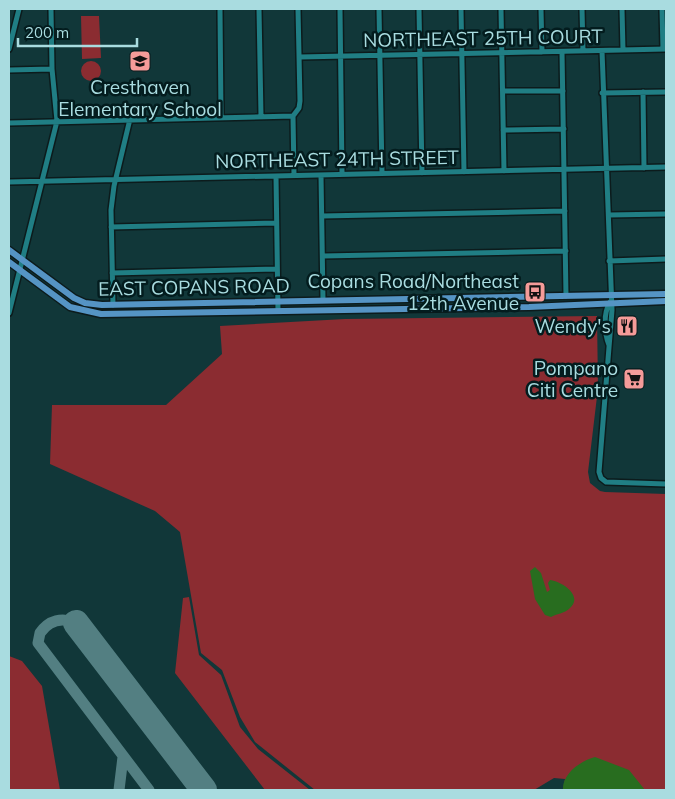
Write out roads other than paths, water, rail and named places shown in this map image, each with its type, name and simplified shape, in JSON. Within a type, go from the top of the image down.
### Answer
[{"type":"main road","name":"EAST COPANS ROAD","points":[[9,250],[74,298],[85,303],[113,305],[666,294]]},
{"type":"main road","name":"EAST COPANS ROAD","points":[[9,262],[70,307],[102,314],[529,307],[666,301]]},
{"type":"street","points":[[9,49],[19,9]]},
{"type":"street","points":[[9,312],[58,121],[52,69],[51,9]]},
{"type":"street","points":[[220,9],[221,117]]},
{"type":"street","points":[[259,9],[260,116]]},
{"type":"street","points":[[294,176],[293,116],[299,108],[300,101],[298,9]]},
{"type":"street","points":[[340,9],[342,174]]},
{"type":"street","points":[[378,9],[382,174]]},
{"type":"street","points":[[419,9],[422,173]]},
{"type":"street","points":[[462,9],[464,172]]},
{"type":"street","points":[[501,9],[504,171]]},
{"type":"street","points":[[541,9],[542,52]]},
{"type":"street","points":[[582,9],[583,52]]},
{"type":"street","points":[[622,9],[623,50]]},
{"type":"street","points":[[662,9],[665,49]]},
{"type":"street","name":"NORTHEAST 25TH COURT","points":[[300,57],[665,49]]},
{"type":"street","points":[[602,51],[604,164],[607,168],[609,216],[610,302],[606,309],[606,334],[610,346],[600,472],[601,478],[606,482],[666,484]]},
{"type":"street","points":[[562,52],[566,296]]},
{"type":"street","points":[[9,70],[52,69]]},
{"type":"street","points":[[503,91],[563,91]]},
{"type":"street","points":[[643,92],[644,168]]},
{"type":"street","points":[[602,93],[666,92]]},
{"type":"street","points":[[9,123],[293,116]]},
{"type":"street","points":[[113,305],[111,227],[115,180],[130,120]]},
{"type":"street","points":[[503,130],[564,129]]},
{"type":"street","name":"NORTHEAST 24TH STREET","points":[[9,182],[666,167]]},
{"type":"street","points":[[321,175],[323,300]]},
{"type":"street","points":[[276,176],[278,311]]},
{"type":"street","points":[[322,216],[566,211]]},
{"type":"street","points":[[609,216],[666,214]]},
{"type":"street","points":[[111,227],[276,223]]},
{"type":"street","points":[[323,256],[566,251]]},
{"type":"street","points":[[609,261],[666,259]]},
{"type":"street","points":[[112,273],[277,269]]},
{"type":"place","name":"Cresthaven Elementary School","points":[[140,61]]},
{"type":"place","name":"Copans Road/Northeast 12th Avenue","points":[[535,292]]},
{"type":"place","name":"Wendy's","points":[[627,326]]},
{"type":"place","name":"Pompano Citi Centre","points":[[634,379]]}]
